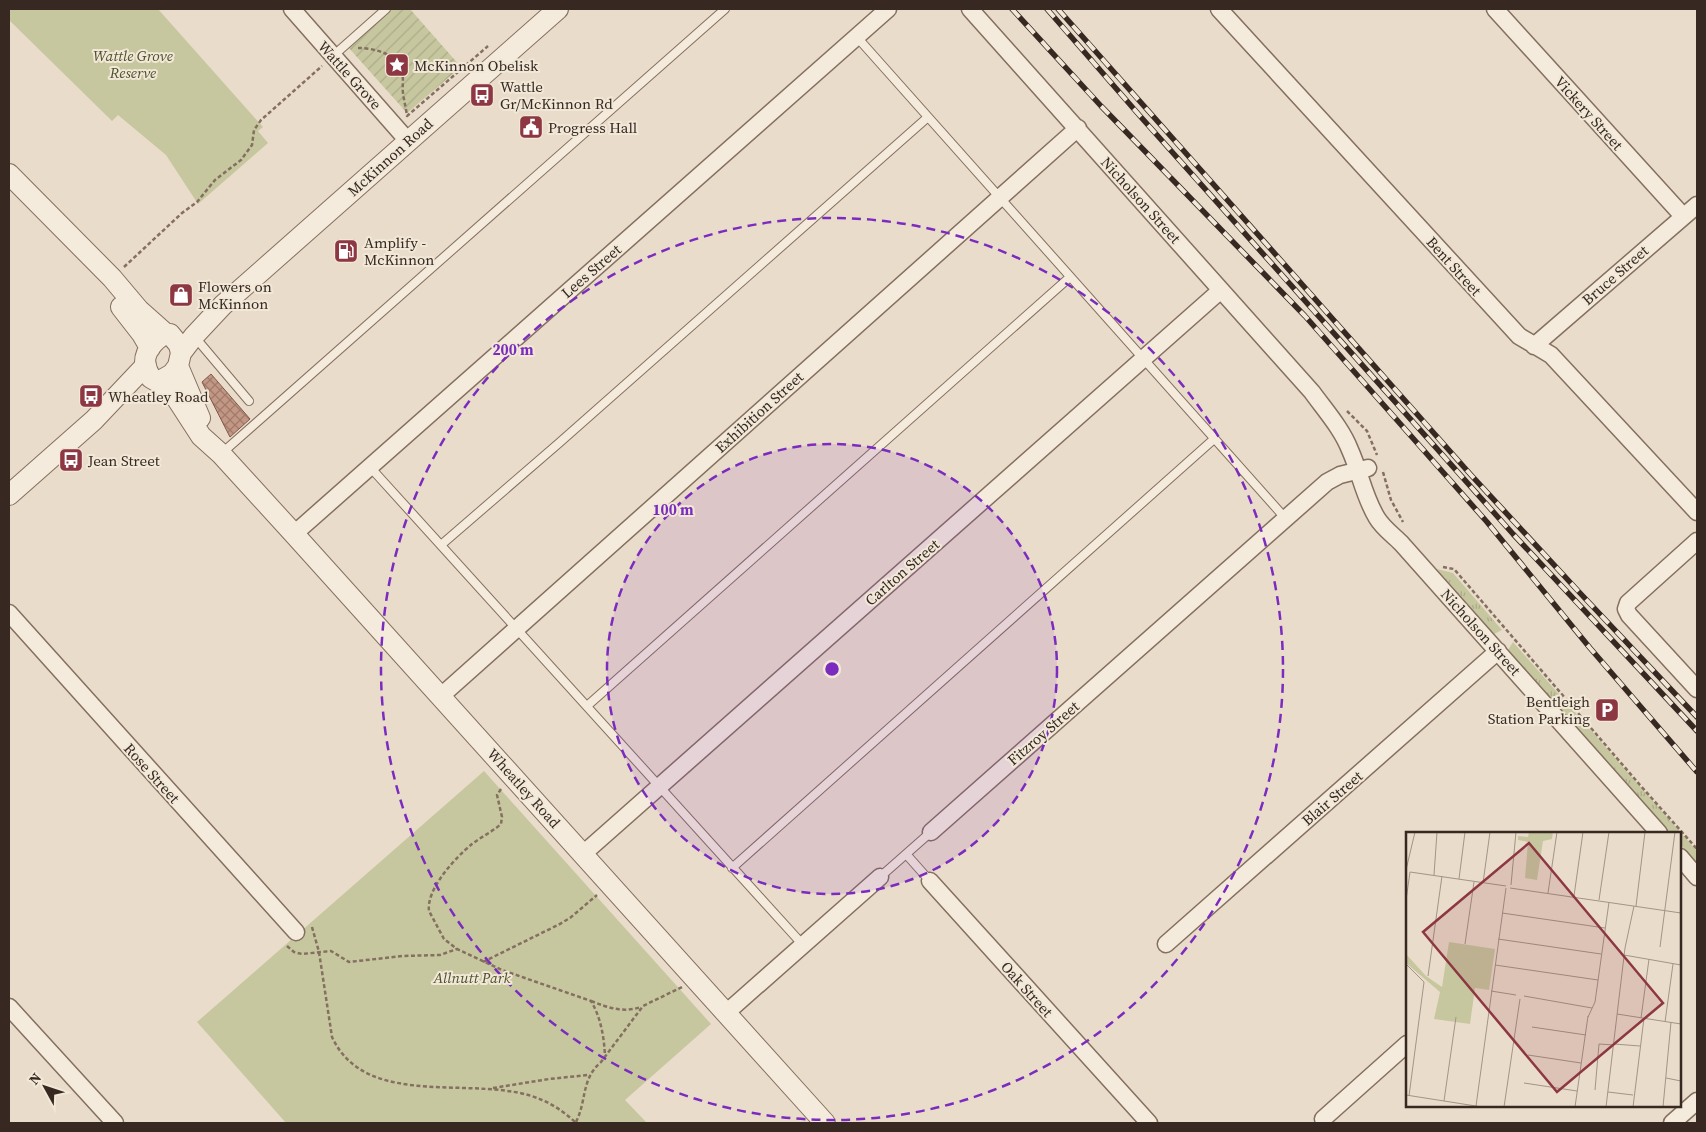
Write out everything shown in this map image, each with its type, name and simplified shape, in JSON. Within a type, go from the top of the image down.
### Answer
[{"type":"street","name":"Wattle Grove","points":[[292,9],[408,140]]},
{"type":"street","name":"McKinnon Road","points":[[223,305],[168,334],[152,369],[172,374],[194,336],[223,305],[558,9]]},
{"type":"street","name":"Lees Street","points":[[294,534],[888,9]]},
{"type":"street","name":"Nicholson Street","points":[[970,9],[1312,392],[1330,407],[1350,431],[1361,448],[1363,469],[1402,543],[1653,831]]},
{"type":"street","name":"Bent Street","points":[[1219,9],[1519,336],[1551,355],[1697,512]]},
{"type":"street","name":"Vickery Street","points":[[1494,9],[1683,216]]},
{"type":"street","name":"Exhibition Street","points":[[441,696],[1078,128]]},
{"type":"street","name":"Wheatley Road","points":[[9,174],[112,278],[138,310],[179,345],[180,360],[206,430],[221,454]]},
{"type":"street","name":"Bruce Street","points":[[1534,346],[1697,205]]},
{"type":"street","name":"Wheatley Road","points":[[84,251],[120,306],[142,334],[152,369],[177,399],[201,436],[221,454],[294,534],[825,1123]]},
{"type":"street","name":"Carlton Street","points":[[583,854],[1221,290]]},
{"type":"street","points":[[9,495],[152,369]]},
{"type":"street","name":"Fitzroy Street","points":[[931,832],[1327,482],[1340,475],[1363,469]]},
{"type":"street","points":[[1697,541],[1628,603],[1626,609],[1629,615],[1697,690]]},
{"type":"street","name":"Rose Street","points":[[9,614],[297,933]]},
{"type":"street","name":"Blair Street","points":[[1166,944],[1498,651]]},
{"type":"street","points":[[1681,858],[1697,877]]},
{"type":"street","name":"Fitzroy Street","points":[[726,1013],[880,877]]},
{"type":"street","name":"Oak Street","points":[[930,881],[1148,1123]]},
{"type":"street","points":[[9,1007],[115,1123]]},
{"type":"street","points":[[1323,1119],[1406,1045]]},
{"type":"street","points":[[1672,1123],[1697,1101]]},
{"type":"lane","points":[[333,56],[386,9]]},
{"type":"lane","points":[[221,454],[725,9]]},
{"type":"lane","points":[[856,36],[1286,519]]},
{"type":"lane","points":[[441,545],[928,117]]},
{"type":"lane","points":[[587,706],[1070,277]]},
{"type":"lane","points":[[194,336],[249,401]]},
{"type":"lane","points":[[732,868],[1214,439]]},
{"type":"lane","points":[[370,467],[802,945]]},
{"type":"lane","name":"Fitzroy Street","points":[[880,877],[931,832]]},
{"type":"lane","name":"Oak Street","points":[[906,854],[930,881]]},
{"type":"path","points":[[356,48],[366,48],[385,53],[399,66],[402,72],[403,92],[408,116],[488,45]]},
{"type":"path","points":[[112,278],[182,213],[197,202],[215,180],[241,160],[252,146],[254,130],[261,120],[333,56]]},
{"type":"path","points":[[1454,569],[1697,849]]},
{"type":"path","points":[[502,788],[497,795],[502,817],[501,824],[473,843],[458,857],[442,876],[429,902],[430,911],[449,944],[483,962],[615,1009],[630,1009],[643,1006],[696,980]]},
{"type":"path","points":[[483,962],[570,918],[598,894]]},
{"type":"path","points":[[457,949],[440,955],[402,956],[349,962],[331,951],[319,952],[297,954],[297,933],[314,932],[319,952],[332,1037],[335,1044],[352,1063],[375,1077],[401,1083],[423,1087],[490,1089],[527,1095],[541,1099],[563,1112],[575,1123],[583,1101],[588,1075],[643,1006]]},
{"type":"path","points":[[591,1001],[602,1028],[605,1056]]},
{"type":"path","points":[[490,1089],[549,1079],[588,1075]]},
{"type":"green space","name":"Wattle Grove Reserve","points":[[9,9],[158,9],[263,127],[258,131],[268,143],[198,204],[166,155],[118,115],[112,121],[9,20]]},
{"type":"green space","points":[[392,9],[410,9],[461,67],[407,113],[348,47]]},
{"type":"green space","points":[[1437,569],[1453,573],[1502,630],[1494,634]]},
{"type":"green space","points":[[1513,642],[1680,832],[1670,832],[1508,650]]},
{"type":"green space","name":"Allnutt Park","points":[[484,771],[711,1024],[625,1100],[647,1123],[286,1123],[197,1022]]},
{"type":"green space","points":[[1681,833],[1697,851],[1697,863],[1681,845]]},
{"type":"building","points":[[211,374],[250,419],[230,437],[202,382]]},
{"type":"railway","points":[[1012,9],[1101,106],[1305,316],[1487,522],[1590,648],[1697,772]]},
{"type":"railway","points":[[1047,9],[1513,534],[1697,731]]},
{"type":"railway","points":[[1058,9],[1471,475],[1697,717]]},
{"type":"place","name":"McKinnon Obelisk","points":[[397,65]]},
{"type":"place","name":"Wattle Gr/McKinnon Rd","points":[[482,95]]},
{"type":"place","name":"Progress Hall","points":[[531,127]]},
{"type":"place","name":"Amplify - McKinnon","points":[[346,251]]},
{"type":"place","name":"Flowers on McKinnon","points":[[181,295]]},
{"type":"place","name":"Wheatley Road","points":[[91,396]]},
{"type":"place","name":"Jean Street","points":[[71,460]]},
{"type":"place","name":"Bentleigh Station Parking","points":[[1607,710]]}]
